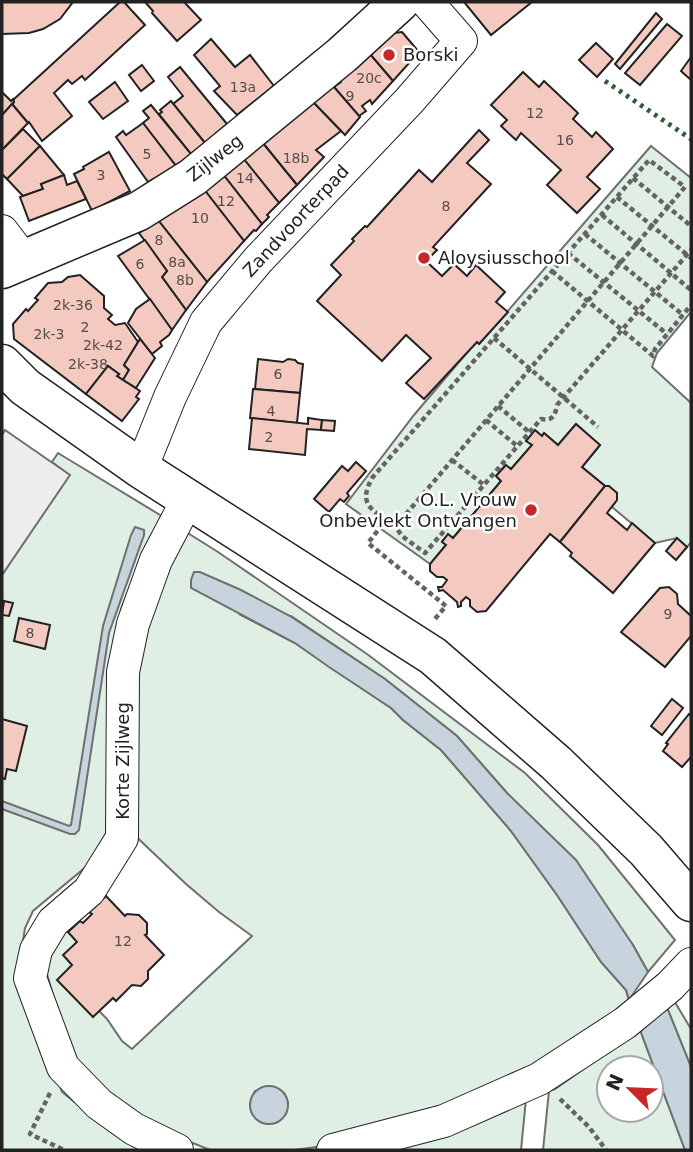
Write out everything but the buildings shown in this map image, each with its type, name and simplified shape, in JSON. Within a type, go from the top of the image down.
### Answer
[{"type":"main road","name":"Zijlweg","points":[[9,254],[139,211],[193,177],[342,55],[400,2]]},
{"type":"main road","points":[[2,365],[25,387],[141,469],[433,656],[556,763],[646,850],[691,902]]},
{"type":"street","name":"Zandvoorterpad","points":[[141,469],[170,397],[206,321],[258,260],[461,41],[428,2]]},
{"type":"street","name":"Korte Zijlweg","points":[[177,1150],[134,1129],[99,1104],[63,1067],[30,978],[36,950],[53,922],[89,891],[122,838],[123,672],[133,624],[156,560],[188,499]]},
{"type":"street","points":[[333,1150],[444,1121],[539,1079],[625,1023],[670,986],[691,964]]},
{"type":"path","points":[[617,197],[690,254],[557,405],[555,415],[548,420],[541,419],[425,553],[402,536],[393,523],[369,508],[366,501],[367,489],[372,478],[649,160],[691,192]]},
{"type":"path","points":[[633,178],[691,226]]},
{"type":"path","points":[[393,523],[401,520],[685,187]]},
{"type":"path","points":[[602,215],[691,289]]},
{"type":"path","points":[[585,234],[683,315]]},
{"type":"path","points":[[568,253],[667,334]]},
{"type":"path","points":[[552,271],[653,356],[655,349],[691,305]]},
{"type":"path","points":[[494,338],[598,426]]},
{"type":"path","points":[[498,406],[529,432]]},
{"type":"path","points":[[486,420],[517,446]]},
{"type":"path","points":[[452,460],[484,485]]},
{"type":"path","points":[[386,520],[368,543],[446,606],[429,627]]},
{"type":"path","points":[[63,1067],[30,1134],[64,1150]]},
{"type":"path","points":[[539,1079],[589,1127],[606,1150]]},
{"type":"green space","points":[[651,146],[691,178],[691,312],[657,353],[652,367],[691,403],[691,542],[687,547],[677,538],[655,543],[612,507],[617,500],[617,493],[582,467],[600,445],[576,424],[558,445],[544,433],[527,440],[532,445],[511,469],[505,465],[496,476],[501,481],[453,538],[448,535],[442,541],[446,545],[430,564],[346,504],[414,415],[470,349],[477,342],[480,343]]},
{"type":"green space","points":[[58,453],[165,518],[141,560],[121,609],[115,643],[108,830],[87,866],[33,911],[25,928],[21,953],[48,1055],[62,1092],[142,1150],[2,1150],[2,575],[69,475],[52,462]]},
{"type":"green space","points":[[183,530],[367,654],[525,773],[598,845],[675,940],[648,972],[633,945],[457,736],[385,679],[291,616],[239,614],[295,643],[391,708],[441,750],[511,831],[601,962],[626,990],[629,1000],[595,1033],[533,1068],[444,1110],[337,1144],[295,1150],[210,1150],[158,1129],[86,1080],[67,1044],[45,967],[50,931],[75,924],[88,937],[71,982],[132,1049],[252,936],[186,884],[126,827],[132,698],[144,625]],"holes":[[[255,1091],[284,1093],[288,1103],[286,1114],[268,1124],[257,1119],[251,1112]]]},
{"type":"green space","points":[[673,999],[691,1029],[691,1067],[666,1005]]},
{"type":"green space","points":[[639,1027],[649,1054],[605,1054]]},
{"type":"green space","points":[[595,1061],[595,1124],[665,1124],[665,1097],[685,1150],[543,1150],[549,1091]]},
{"type":"green space","points":[[526,1099],[521,1150],[389,1150]]},
{"type":"shaded area","points":[[5,430],[70,475],[2,575],[2,435]]},
{"type":"shaded area","points":[[135,527],[144,530],[144,535],[109,633],[79,830],[70,834],[2,809],[2,801],[71,825],[103,626]]},
{"type":"shaded area","points":[[194,572],[200,572],[241,590],[290,616],[385,679],[457,736],[507,793],[576,860],[633,945],[648,972],[629,1000],[626,990],[601,962],[511,831],[441,750],[391,708],[295,643],[191,588]]},
{"type":"shaded area","points":[[666,1005],[691,1067],[691,1150],[685,1150],[665,1097],[665,1054],[649,1054],[639,1027]]},
{"type":"shaded area","points":[[269,1086],[282,1092],[288,1105],[282,1118],[269,1124],[256,1118],[250,1105],[256,1092]]},
{"type":"hedge","points":[[605,81],[691,139]]},
{"type":"place","name":"Borski","points":[[389,55]]},
{"type":"place","name":"Aloysiusschool","points":[[424,258]]},
{"type":"place","name":"O.L. Vrouw Onbevlekt Ontvangen","points":[[531,510]]}]
